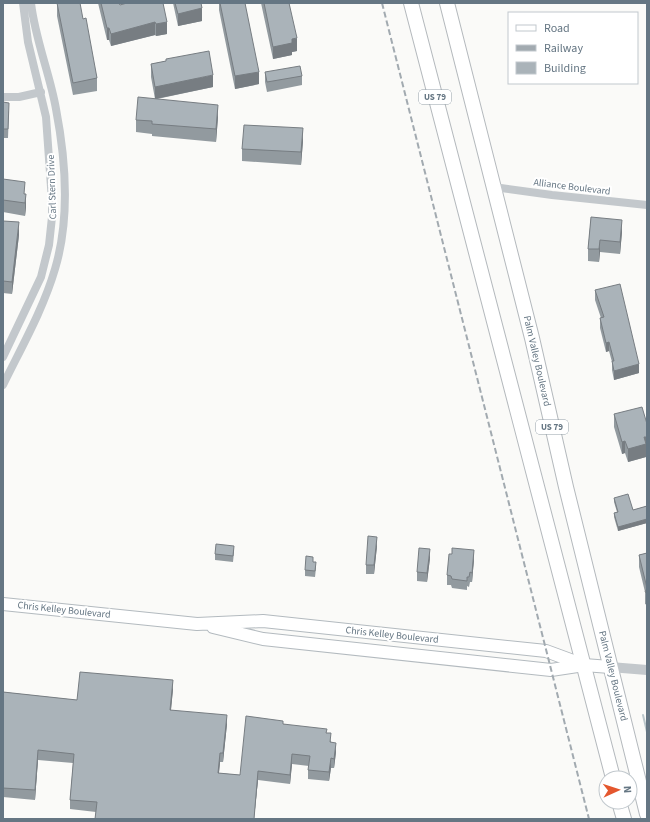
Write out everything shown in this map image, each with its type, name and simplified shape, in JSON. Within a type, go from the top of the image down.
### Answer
[{"type":"highway","name":"US 79","points":[[411,3],[611,770]]},
{"type":"highway","name":"Palm Valley Boulevard","points":[[447,3],[494,187],[647,814]]},
{"type":"main road","name":"Chris Kelley Boulevard","points":[[3,604],[197,624],[263,639],[551,670],[584,665],[610,667]]},
{"type":"main road","name":"Chris Kelley Boulevard","points":[[197,624],[263,621],[546,651],[584,665]]},
{"type":"street","name":"Carl Stern Drive","points":[[3,357],[34,292],[45,262],[49,245],[52,201],[47,127],[41,92],[27,36],[23,3]]},
{"type":"street","name":"Carl Stern Drive","points":[[3,386],[48,290],[59,254],[64,220],[64,188],[59,123],[31,3]]},
{"type":"street","points":[[3,97],[19,97],[41,92]]},
{"type":"street","name":"Alliance Boulevard","points":[[494,187],[647,205]]},
{"type":"street","points":[[610,667],[647,670]]},
{"type":"building","points":[[57,3],[80,3],[83,19],[86,18],[97,78],[73,83]]},
{"type":"building","points":[[101,3],[119,3],[120,5],[127,3],[163,3],[167,22],[156,24],[155,22],[111,34],[109,28],[107,28]]},
{"type":"building","points":[[175,3],[201,3],[202,8],[178,14]]},
{"type":"building","points":[[220,3],[245,3],[259,72],[235,76]]},
{"type":"building","points":[[264,3],[289,3],[297,38],[292,39],[292,43],[273,47]]},
{"type":"building","points":[[209,51],[213,75],[155,87],[151,64],[166,61],[166,59]]},
{"type":"building","points":[[300,66],[302,76],[267,82],[265,72]]},
{"type":"building","points":[[138,97],[218,105],[216,129],[152,124],[152,121],[136,120]]},
{"type":"building","points":[[3,102],[9,103],[8,129],[3,129]]},
{"type":"building","points":[[244,125],[303,128],[301,152],[242,149]]},
{"type":"building","points":[[3,179],[25,182],[25,203],[3,200]]},
{"type":"building","points":[[591,217],[622,220],[620,242],[600,240],[599,249],[588,249]]},
{"type":"building","points":[[3,221],[19,222],[12,282],[3,281]]},
{"type":"building","points":[[620,284],[639,364],[614,371],[612,361],[614,361],[609,342],[606,343],[600,318],[604,317],[595,290]]},
{"type":"building","points":[[642,407],[647,424],[647,437],[644,437],[646,444],[628,449],[625,441],[622,442],[614,414]]},
{"type":"building","points":[[628,494],[633,510],[647,506],[647,519],[618,527],[614,513],[618,512],[614,498]]},
{"type":"building","points":[[368,536],[377,537],[374,565],[366,565]]},
{"type":"building","points":[[216,544],[234,546],[233,556],[215,554]]},
{"type":"building","points":[[419,548],[430,549],[427,573],[417,572]]},
{"type":"building","points":[[452,548],[474,550],[472,573],[470,572],[469,577],[467,577],[467,581],[452,579],[451,576],[447,575],[449,554],[452,554]]},
{"type":"building","points":[[647,553],[647,588],[639,555]]},
{"type":"building","points":[[306,556],[313,557],[313,562],[316,562],[315,571],[305,570]]},
{"type":"building","points":[[80,672],[173,680],[170,710],[227,715],[223,753],[220,753],[218,773],[240,775],[246,716],[283,721],[283,724],[327,729],[326,733],[331,733],[330,742],[336,743],[334,759],[331,758],[329,772],[308,770],[310,756],[292,754],[290,775],[258,771],[254,819],[95,819],[97,802],[70,800],[74,754],[38,750],[35,790],[3,788],[3,692],[77,700]]},
{"type":"waterway","points":[[643,715],[647,732]]},
{"type":"railway","points":[[382,3],[589,819]]}]
